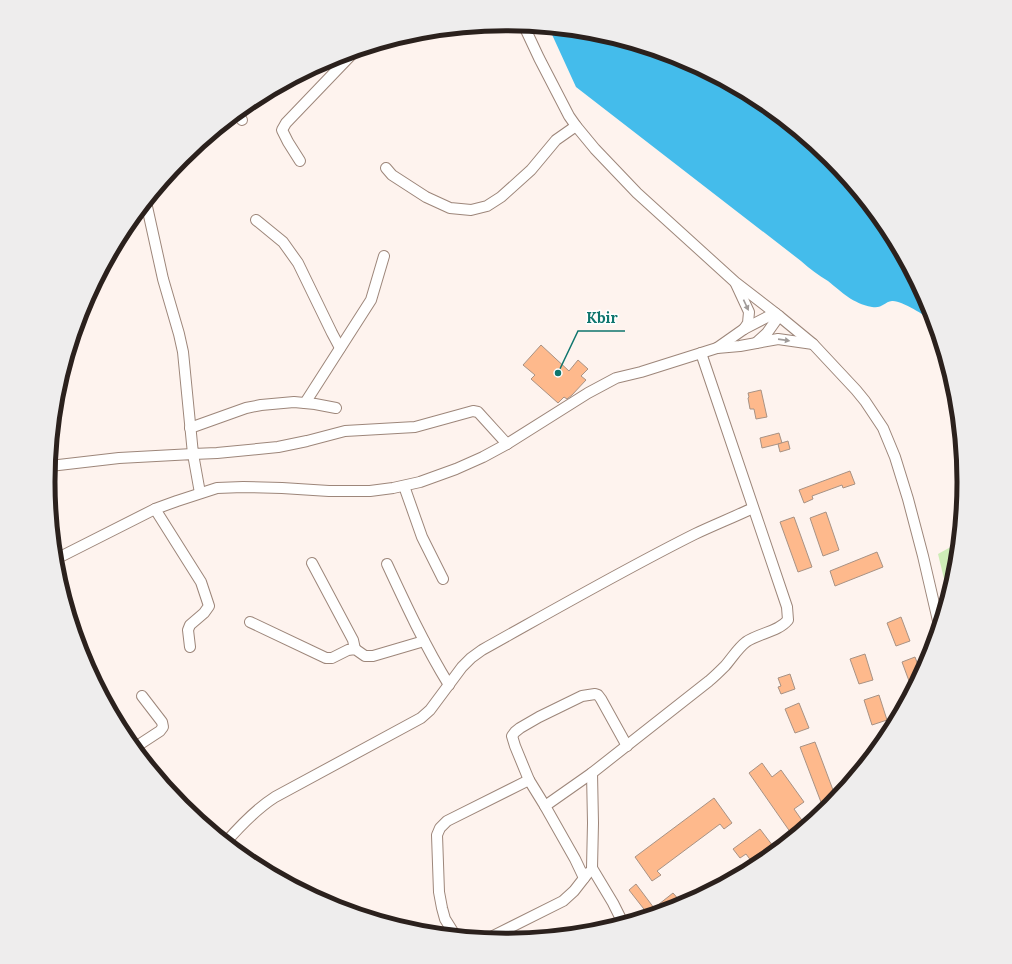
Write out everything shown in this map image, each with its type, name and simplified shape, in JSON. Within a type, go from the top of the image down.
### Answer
[{"type":"street","points":[[527,32],[554,88],[576,126],[595,149],[637,193],[735,282],[812,344],[865,401],[883,428],[895,457],[908,499],[937,615]]},
{"type":"street","points":[[300,161],[282,130],[286,123],[346,60]]},
{"type":"street","points":[[386,168],[392,175],[426,197],[450,208],[471,210],[487,206],[501,197],[531,170],[556,140],[576,126]]},
{"type":"street","points":[[147,208],[163,279],[183,352],[193,454],[200,493]]},
{"type":"street","points":[[256,220],[283,242],[298,263],[340,348]]},
{"type":"street","points":[[305,403],[371,300],[384,256]]},
{"type":"street","points":[[735,282],[750,317],[744,329]]},
{"type":"street","points":[[717,348],[744,329],[777,315]]},
{"type":"street","points":[[756,343],[767,333],[777,315]]},
{"type":"street","points":[[62,556],[155,509],[217,488],[243,487],[329,491],[370,491],[420,482],[484,457],[588,393],[616,378],[641,372],[717,348],[778,340],[812,344]]},
{"type":"street","points":[[545,806],[592,773],[709,681],[725,666],[746,642],[785,624],[788,620],[787,607],[701,353]]},
{"type":"street","points":[[190,428],[246,408],[261,405],[305,403],[336,408]]},
{"type":"street","points":[[56,465],[119,458],[278,447],[345,431],[415,427],[473,411],[478,412],[507,444]]},
{"type":"street","points":[[404,486],[422,538],[443,579]]},
{"type":"street","points":[[229,838],[246,819],[275,797],[421,718],[430,710],[462,666],[482,650],[609,579],[696,534],[753,508]]},
{"type":"street","points":[[155,509],[201,582],[209,606],[204,613],[190,625],[188,630],[190,647]]},
{"type":"street","points":[[312,562],[353,640],[355,649],[365,656],[373,656],[424,641]]},
{"type":"street","points":[[387,564],[424,641],[449,685]]},
{"type":"street","points":[[250,622],[326,658],[332,658],[348,650],[355,649]]},
{"type":"street","points":[[584,878],[575,859],[529,780],[512,739],[513,734],[539,717],[582,696],[590,694],[598,695],[601,698],[627,746]]},
{"type":"street","points":[[139,745],[160,731],[162,727],[162,722],[142,696]]},
{"type":"street","points":[[592,773],[592,868],[621,918]]},
{"type":"street","points":[[451,929],[444,919],[439,892],[437,835],[440,828],[447,822],[529,780]]},
{"type":"street","points":[[499,933],[563,901],[574,891],[592,868]]},
{"type":"green space","points":[[952,546],[945,584],[938,554]]},
{"type":"water","points":[[552,34],[623,46],[651,55],[679,65],[732,91],[757,107],[781,124],[825,163],[864,207],[897,256],[925,316],[896,301],[889,302],[881,306],[872,307],[859,303],[848,297],[576,87]]},
{"type":"building","points":[[541,345],[569,371],[578,360],[588,369],[581,376],[586,380],[572,395],[567,399],[564,397],[558,403],[531,379],[535,375],[523,365]]},
{"type":"building","points":[[761,390],[767,417],[756,419],[754,409],[750,409],[748,393]]},
{"type":"building","points":[[779,433],[782,443],[762,448],[760,438]]},
{"type":"building","points":[[788,441],[790,449],[780,452],[778,444]]},
{"type":"building","points":[[850,471],[855,484],[843,488],[842,485],[812,496],[813,499],[804,503],[799,490]]},
{"type":"building","points":[[826,512],[839,550],[823,556],[810,518]]},
{"type":"building","points":[[794,517],[812,567],[798,572],[780,522]]},
{"type":"building","points":[[877,552],[883,567],[835,586],[830,571]]},
{"type":"building","points":[[901,617],[910,641],[896,646],[887,623]]},
{"type":"building","points":[[865,654],[873,680],[859,684],[850,659]]},
{"type":"building","points":[[915,657],[918,665],[909,682],[902,662]]},
{"type":"building","points":[[790,674],[795,689],[781,694],[778,687],[781,686],[778,678]]},
{"type":"building","points":[[879,695],[887,720],[872,725],[864,700]]},
{"type":"building","points":[[799,703],[809,728],[795,733],[785,709]]},
{"type":"building","points":[[815,742],[834,792],[822,804],[800,747]]},
{"type":"building","points":[[762,763],[772,777],[781,770],[804,802],[794,809],[803,821],[790,832],[749,773]]},
{"type":"building","points":[[714,798],[732,823],[724,829],[720,824],[657,871],[661,875],[652,881],[635,857]]},
{"type":"building","points":[[760,829],[773,846],[751,861],[746,854],[740,858],[733,849]]},
{"type":"building","points":[[636,884],[654,908],[645,911],[629,890]]},
{"type":"building","points":[[673,893],[678,899],[654,908]]},
{"type":"place","name":"Kbir","points":[[558,373]]}]
